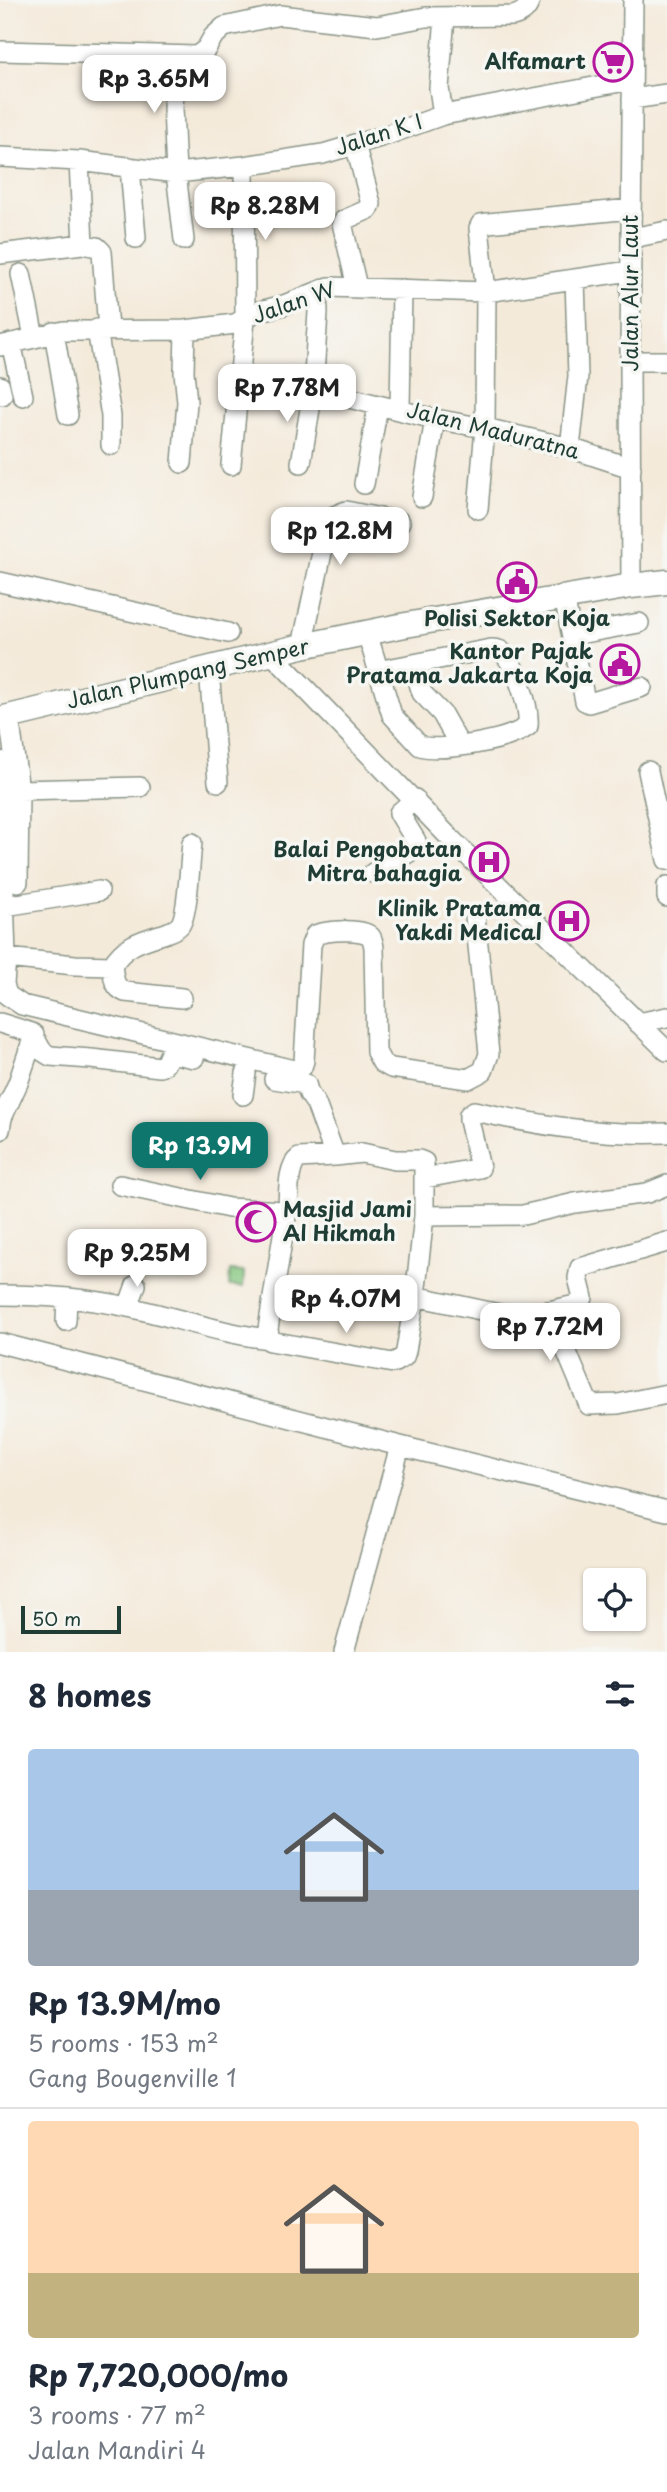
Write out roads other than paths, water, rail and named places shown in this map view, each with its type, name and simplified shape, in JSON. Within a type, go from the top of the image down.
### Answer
[{"type":"main road","name":"Jalan Plumpang Semper","points":[[5,717],[302,646],[568,597],[667,582]]},
{"type":"street","points":[[0,51],[197,56],[202,54],[213,37],[224,27],[287,8],[377,26],[408,19],[513,16],[522,13],[530,0]]},
{"type":"street","name":"Jalan Alur Laut","points":[[631,586],[633,0]]},
{"type":"street","points":[[443,114],[439,88],[445,17]]},
{"type":"street","points":[[176,56],[173,108],[176,173],[184,240]]},
{"type":"street","name":"Jalan K I","points":[[0,157],[79,161],[176,173],[323,154],[443,114],[631,89],[667,94]]},
{"type":"street","points":[[355,144],[371,204],[369,209],[342,222],[357,287]]},
{"type":"street","points":[[79,161],[83,244]]},
{"type":"street","points":[[231,465],[245,320],[244,166]]},
{"type":"street","points":[[130,167],[136,238]]},
{"type":"street","points":[[478,509],[485,428],[486,292],[479,234],[481,224],[631,209]]},
{"type":"street","points":[[632,239],[667,232]]},
{"type":"street","points":[[0,254],[83,244],[97,247],[102,252],[103,329],[111,445]]},
{"type":"street","name":"Jalan W","points":[[6,344],[54,332],[103,329],[185,330],[234,324],[256,312],[284,305],[329,286],[486,292],[631,271]]},
{"type":"street","points":[[21,274],[34,337]]},
{"type":"street","points":[[570,448],[578,376],[575,279]]},
{"type":"street","points":[[400,409],[402,289]]},
{"type":"street","points":[[301,463],[313,391],[317,292]]},
{"type":"street","points":[[182,463],[187,402],[184,372],[185,330]]},
{"type":"street","points":[[54,332],[68,415]]},
{"type":"street","points":[[6,344],[23,396]]},
{"type":"street","points":[[630,361],[667,361]]},
{"type":"street","name":"Jalan Maduratna","points":[[241,379],[313,391],[485,428],[570,448],[631,468]]},
{"type":"street","points":[[364,484],[378,406]]},
{"type":"street","points":[[422,498],[435,419]]},
{"type":"street","points":[[302,646],[326,534],[334,516],[345,511],[400,522]]},
{"type":"street","points":[[0,582],[228,633]]},
{"type":"street","points":[[568,597],[580,639],[639,622]]},
{"type":"street","points":[[568,597],[586,701],[589,703],[642,687]]},
{"type":"street","points":[[368,633],[377,671],[392,715],[419,746],[436,749],[460,746],[502,737],[522,731],[528,726],[527,704],[508,661],[498,649],[377,671]]},
{"type":"street","points":[[272,654],[453,841],[667,1051]]},
{"type":"street","points":[[413,664],[422,693],[442,714],[460,746]]},
{"type":"street","points":[[209,669],[218,782]]},
{"type":"street","points":[[5,717],[19,790],[18,881]]},
{"type":"street","points":[[0,761],[6,958],[4,984],[6,995],[22,1005],[294,1070],[302,1067],[304,1061],[311,945],[315,935],[324,932],[364,932],[372,937],[374,948],[376,1052],[379,1059],[391,1068],[468,1079],[483,1072],[489,1054],[475,916]]},
{"type":"street","points":[[648,771],[667,860]]},
{"type":"street","points":[[19,790],[140,787]]},
{"type":"street","points":[[373,873],[415,849],[416,841],[399,813],[415,799]]},
{"type":"street","points":[[182,998],[119,989],[115,984],[113,966],[127,947],[174,930],[182,924],[192,844]]},
{"type":"street","points":[[667,886],[667,897]]},
{"type":"street","points":[[5,906],[99,891]]},
{"type":"street","points":[[6,958],[113,966]]},
{"type":"street","points":[[638,1023],[667,1017]]},
{"type":"street","points":[[0,1023],[34,1035],[42,1051],[50,1056],[160,1067],[165,1064],[170,1053],[246,1073],[306,1084],[335,1156]]},
{"type":"street","points":[[0,1130],[2,1118],[18,1083],[34,1035]]},
{"type":"street","points":[[243,1095],[246,1073]]},
{"type":"street","points":[[425,1178],[480,1168],[469,1119],[469,1115],[474,1111],[540,1126],[606,1133],[667,1133]]},
{"type":"street","points":[[0,1296],[67,1298],[128,1307],[166,1318],[269,1339],[274,1343],[393,1363],[404,1357],[415,1296],[424,1208],[424,1162],[395,1160],[362,1153],[295,1160],[268,1329],[269,1339]]},
{"type":"street","points":[[120,1185],[229,1208],[288,1208]]},
{"type":"street","points":[[424,1208],[523,1215],[575,1203],[647,1193],[667,1185]]},
{"type":"street","points":[[415,1296],[518,1318],[550,1312],[582,1301],[578,1278],[580,1268],[667,1242]]},
{"type":"street","points":[[128,1307],[136,1285]]},
{"type":"street","points":[[66,1321],[67,1298]]},
{"type":"street","points":[[550,1312],[589,1405],[618,1404],[667,1394]]},
{"type":"street","points":[[0,1343],[400,1446],[667,1511]]},
{"type":"street","points":[[344,1652],[400,1446]]},
{"type":"place","name":"Alfamart","points":[[613,62]]},
{"type":"place","name":"Polisi Sektor Koja","points":[[517,582]]},
{"type":"place","name":"Kantor Pajak Pratama Jakarta Koja","points":[[620,664]]},
{"type":"place","name":"Balai Pengobatan Mitra bahagia","points":[[489,862]]},
{"type":"place","name":"Klinik Pratama Yakdi Medical","points":[[569,921]]},
{"type":"place","name":"Masjid Jami Al Hikmah","points":[[256,1222]]}]
